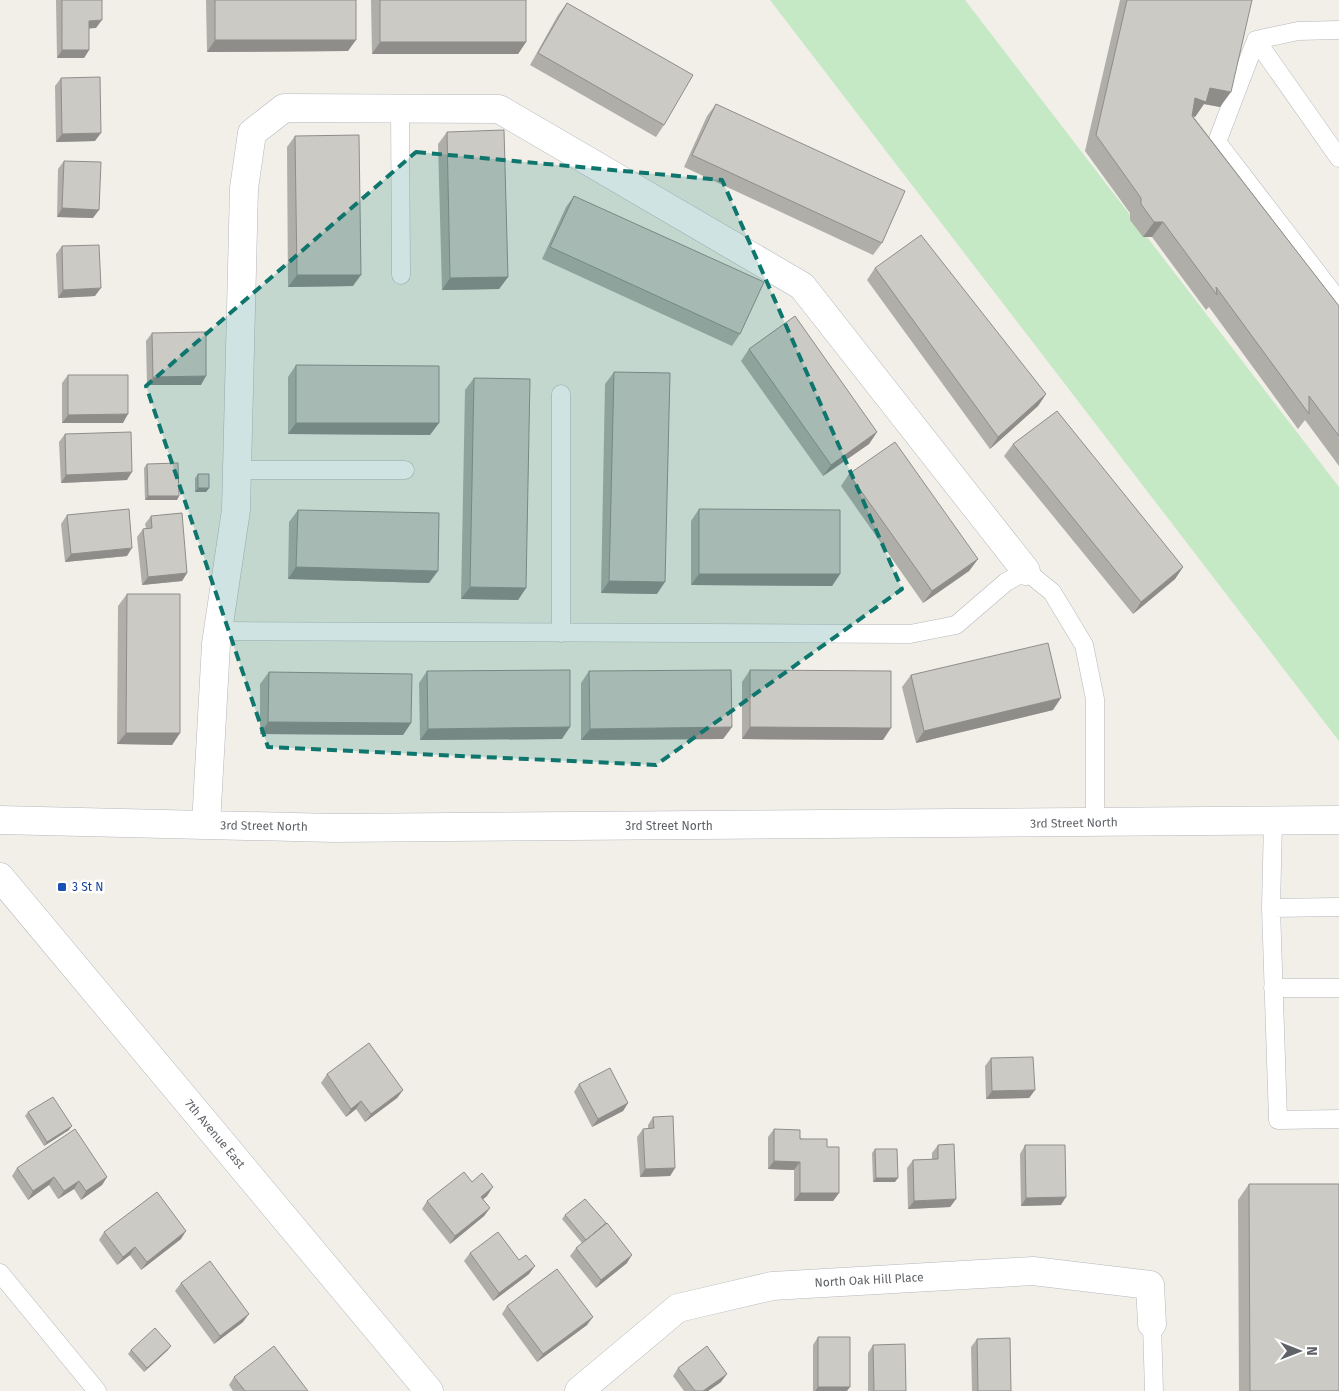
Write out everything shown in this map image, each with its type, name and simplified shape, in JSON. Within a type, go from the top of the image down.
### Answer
[{"type":"street","points":[[206,825],[216,644],[236,510],[244,188],[252,132],[284,108],[499,109],[802,286],[1026,571]]},
{"type":"street","name":"3rd Street North","points":[[0,820],[334,828],[1339,820]]},
{"type":"street","name":"7th Avenue East","points":[[0,877],[429,1391]]},
{"type":"street","name":"North Oak Hill Place","points":[[580,1391],[678,1308],[772,1286],[1032,1271],[1150,1285],[1152,1324]]},
{"type":"lane","points":[[1256,40],[1298,31],[1339,30]]},
{"type":"lane","points":[[1256,40],[1339,158]]},
{"type":"lane","points":[[1256,40],[1217,142],[1339,301]]},
{"type":"lane","points":[[400,108],[401,275]]},
{"type":"lane","points":[[562,394],[562,632]]},
{"type":"lane","points":[[237,470],[405,470]]},
{"type":"lane","points":[[218,632],[910,634],[956,625],[1006,582],[1026,571],[1052,592],[1084,645],[1095,699],[1095,823]]},
{"type":"lane","points":[[1273,821],[1271,908],[1278,1120],[1339,1120]]},
{"type":"lane","points":[[1271,908],[1339,907]]},
{"type":"lane","points":[[1273,988],[1339,988]]},
{"type":"lane","points":[[0,1273],[97,1391]]},
{"type":"lane","points":[[1152,1324],[1154,1391]]},
{"type":"highlighted area","points":[[416,152],[722,180],[902,589],[656,765],[268,747],[146,386]]},
{"type":"green space","points":[[770,0],[965,0],[1339,487],[1339,741]]},
{"type":"building","points":[[62,0],[102,0],[102,20],[89,21],[89,50],[62,50]]},
{"type":"building","points":[[215,0],[356,0],[356,40],[215,40]]},
{"type":"building","points":[[380,0],[526,0],[526,42],[380,42]]},
{"type":"building","points":[[1127,0],[1252,0],[1231,92],[1210,88],[1206,102],[1195,98],[1192,116],[1339,306],[1339,436],[1309,396],[1309,414],[1216,287],[1217,295],[1163,222],[1154,222],[1141,204],[1141,198],[1096,135]]},
{"type":"building","points":[[567,3],[693,75],[664,125],[538,53]]},
{"type":"building","points":[[100,77],[101,133],[62,134],[61,78]]},
{"type":"building","points":[[716,104],[905,191],[882,243],[692,155]]},
{"type":"building","points":[[504,130],[508,277],[450,278],[447,132]]},
{"type":"building","points":[[359,135],[361,275],[297,275],[295,136]]},
{"type":"building","points":[[64,161],[101,162],[99,210],[62,208]]},
{"type":"building","points":[[574,196],[764,282],[740,334],[550,247]]},
{"type":"building","points":[[921,235],[1046,394],[998,437],[875,268]]},
{"type":"building","points":[[99,245],[101,288],[63,290],[62,246]]},
{"type":"building","points":[[795,316],[877,432],[831,465],[749,349]]},
{"type":"building","points":[[206,332],[206,376],[153,377],[152,333]]},
{"type":"building","points":[[296,365],[439,366],[439,423],[296,423]]},
{"type":"building","points":[[614,372],[670,373],[665,582],[609,581]]},
{"type":"building","points":[[68,375],[128,375],[128,414],[68,415]]},
{"type":"building","points":[[474,378],[530,379],[526,588],[470,587]]},
{"type":"building","points":[[1057,411],[1183,567],[1141,602],[1013,444]]},
{"type":"building","points":[[131,432],[132,472],[66,475],[65,434]]},
{"type":"building","points":[[895,442],[978,559],[932,591],[849,474]]},
{"type":"building","points":[[178,463],[179,496],[148,496],[147,464]]},
{"type":"building","points":[[198,474],[209,474],[209,488],[198,488]]},
{"type":"building","points":[[129,509],[132,548],[71,554],[67,515]]},
{"type":"building","points":[[699,509],[840,510],[840,574],[699,574]]},
{"type":"building","points":[[298,510],[439,513],[438,571],[296,567]]},
{"type":"building","points":[[182,513],[187,573],[148,577],[143,529],[152,528],[151,516]]},
{"type":"building","points":[[127,594],[180,594],[180,733],[126,733]]},
{"type":"building","points":[[1048,643],[1061,698],[924,731],[911,675]]},
{"type":"building","points":[[570,670],[570,727],[428,729],[427,671]]},
{"type":"building","points":[[731,670],[732,727],[590,729],[589,671]]},
{"type":"building","points":[[750,670],[891,671],[891,728],[750,727]]},
{"type":"building","points":[[269,672],[412,674],[411,723],[268,722]]},
{"type":"building","points":[[369,1043],[403,1090],[371,1114],[361,1101],[351,1109],[327,1074]]},
{"type":"building","points":[[1033,1057],[1035,1090],[992,1091],[991,1058]]},
{"type":"building","points":[[610,1068],[628,1103],[598,1119],[579,1084]]},
{"type":"building","points":[[53,1097],[72,1126],[47,1142],[28,1112]]},
{"type":"building","points":[[673,1116],[675,1168],[645,1169],[643,1129],[654,1128],[653,1117]]},
{"type":"building","points":[[75,1129],[107,1177],[86,1191],[79,1181],[64,1191],[54,1177],[33,1191],[17,1168]]},
{"type":"building","points":[[774,1129],[800,1130],[800,1139],[827,1139],[827,1147],[839,1147],[839,1193],[800,1193],[800,1162],[774,1161]]},
{"type":"building","points":[[954,1144],[956,1199],[914,1201],[913,1160],[938,1159],[938,1145]]},
{"type":"building","points":[[1025,1145],[1065,1145],[1066,1197],[1026,1198]]},
{"type":"building","points":[[875,1149],[897,1149],[898,1178],[876,1178]]},
{"type":"building","points":[[464,1172],[472,1182],[482,1173],[493,1187],[481,1197],[490,1208],[455,1236],[427,1201]]},
{"type":"building","points":[[1249,1184],[1339,1184],[1339,1391],[1250,1391]]},
{"type":"building","points":[[157,1192],[186,1231],[147,1262],[135,1247],[123,1257],[104,1232]]},
{"type":"building","points":[[585,1199],[606,1223],[586,1240],[565,1215]]},
{"type":"building","points":[[607,1223],[632,1255],[601,1280],[576,1248]]},
{"type":"building","points":[[498,1232],[519,1260],[526,1255],[535,1266],[499,1293],[470,1253]]},
{"type":"building","points":[[210,1261],[249,1314],[220,1336],[181,1283]]},
{"type":"building","points":[[557,1269],[593,1317],[543,1354],[507,1306]]},
{"type":"building","points":[[155,1328],[171,1346],[147,1368],[131,1350]]},
{"type":"building","points":[[818,1337],[850,1337],[850,1387],[818,1387]]},
{"type":"building","points":[[1010,1338],[1011,1391],[978,1391],[977,1339]]},
{"type":"building","points":[[905,1344],[906,1391],[874,1391],[873,1345]]},
{"type":"building","points":[[274,1346],[308,1391],[245,1391],[234,1377]]},
{"type":"building","points":[[707,1346],[727,1374],[703,1391],[695,1391],[678,1368]]},
{"type":"place","name":"3 St N","points":[[62,887]]}]
